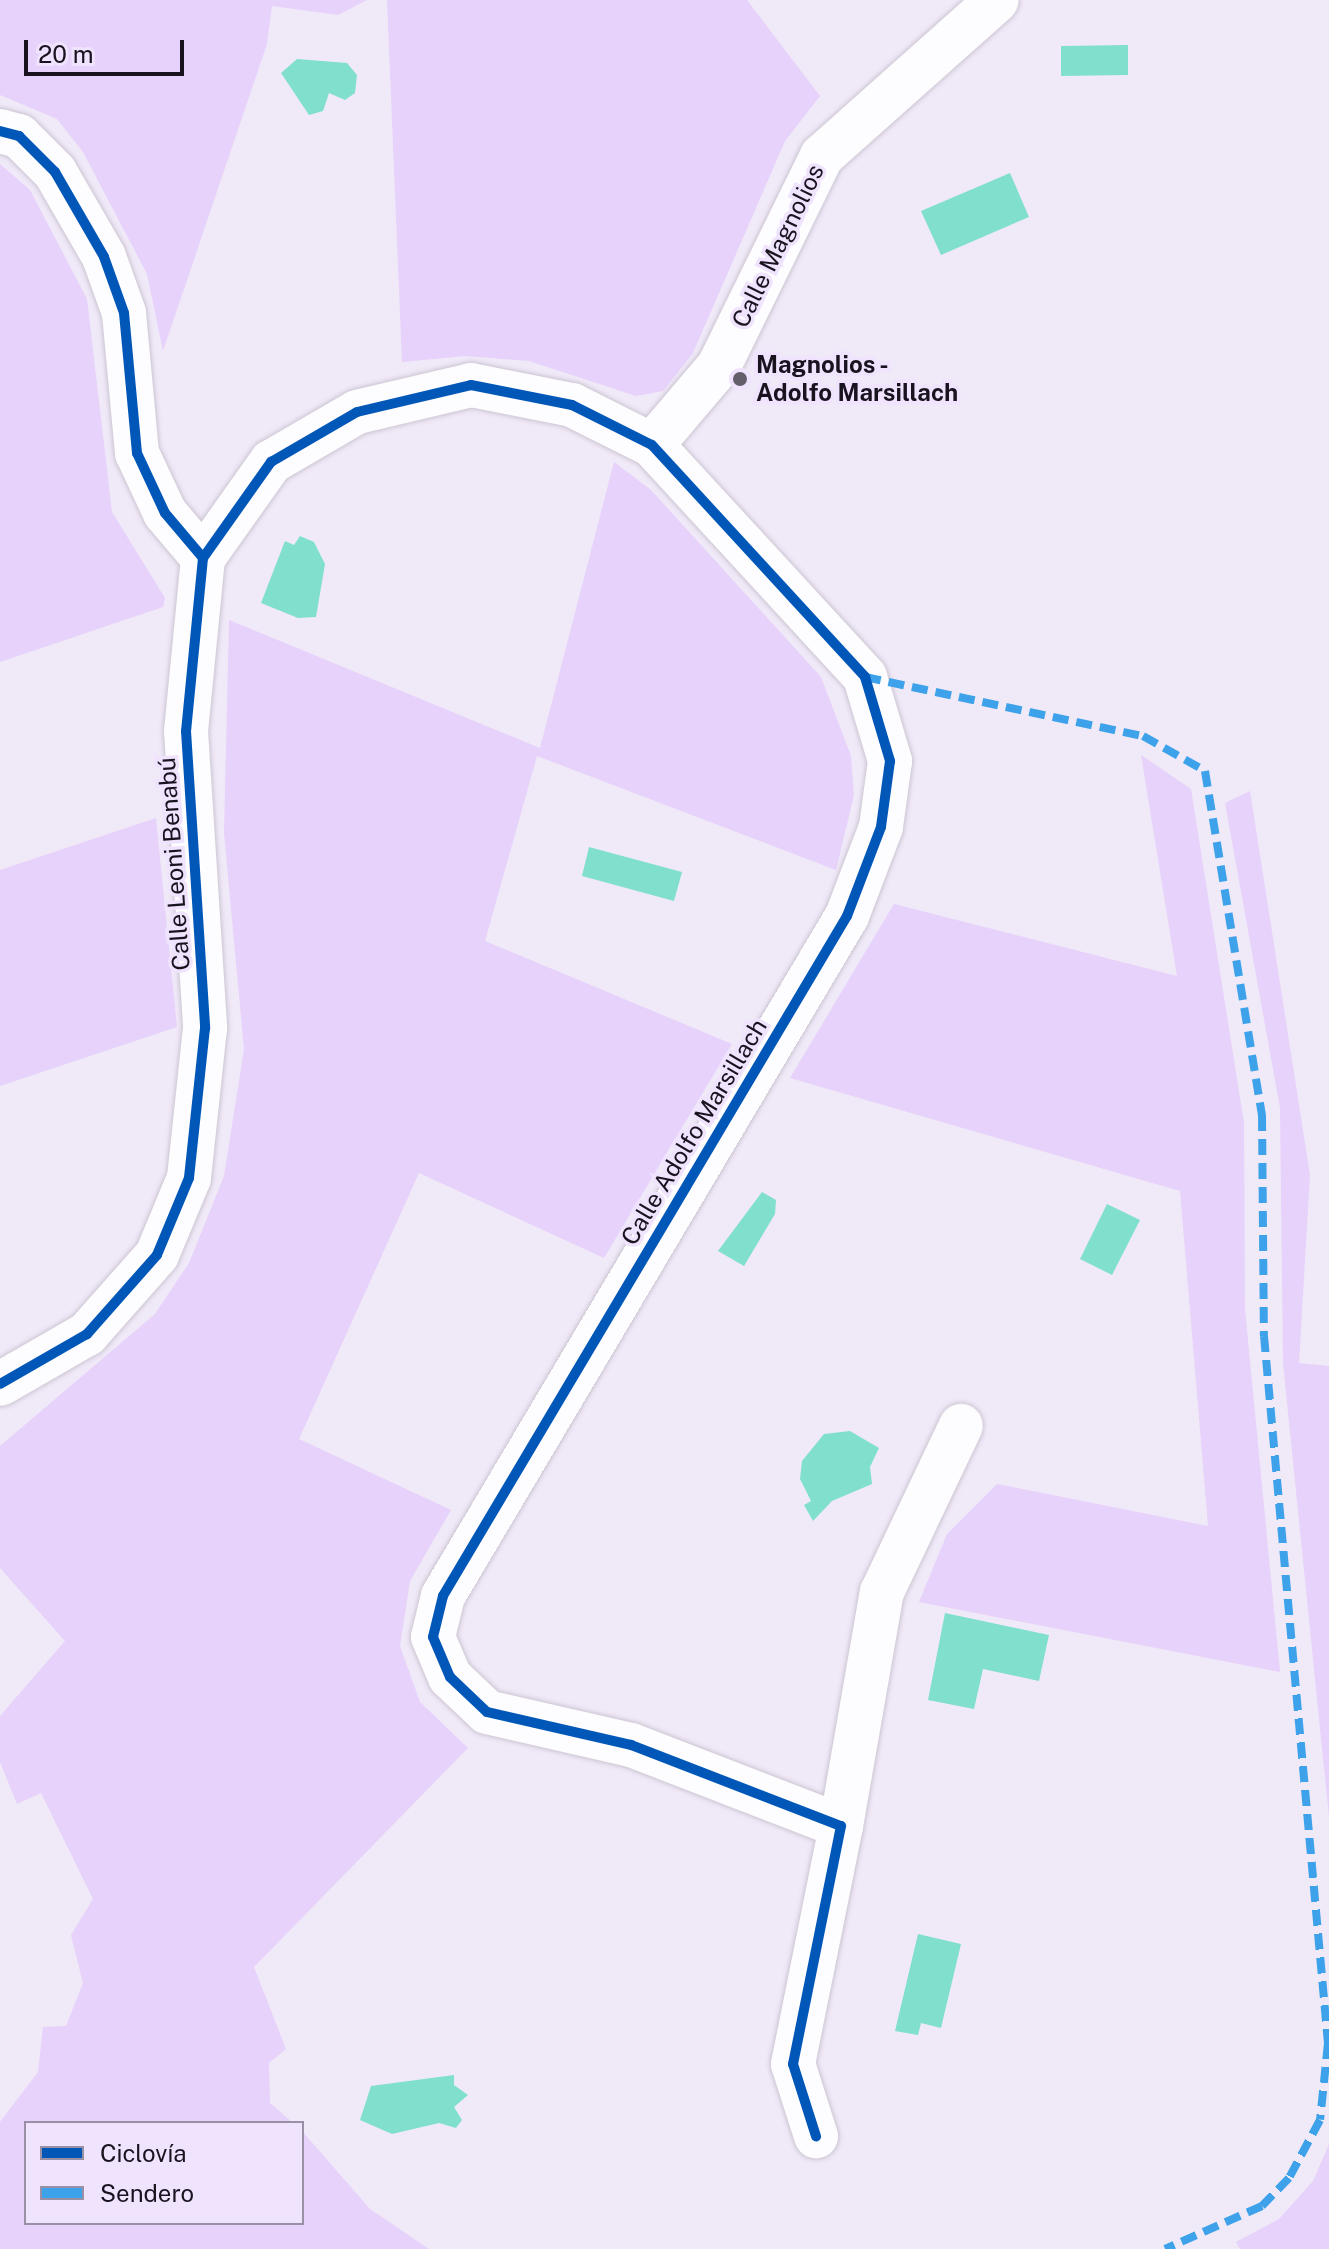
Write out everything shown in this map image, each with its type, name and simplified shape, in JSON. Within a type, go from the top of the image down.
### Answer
[{"type":"street","name":"Calle Magnolios","points":[[652,445],[719,366],[822,156],[997,0]]},
{"type":"street","points":[[0,131],[19,136],[55,172],[104,257],[124,313],[137,453],[165,513],[203,558]]},
{"type":"street","name":"Calle Adolfo Marsillach","points":[[203,558],[271,462],[357,412],[471,385],[572,405],[652,445],[865,677],[890,761],[881,827],[847,916],[451,1583],[433,1637],[450,1677],[487,1712],[631,1745],[841,1826]]},
{"type":"street","name":"Calle Leoni Benabú","points":[[0,1384],[87,1334],[157,1255],[189,1178],[205,1028],[186,731],[203,558]]},
{"type":"street","points":[[816,2136],[793,2064],[841,1826],[882,1592],[961,1426]]},
{"type":"shaded area","points":[[0,0],[367,0],[338,15],[272,6],[267,44],[163,351],[147,274],[83,152],[57,119],[0,95]]},
{"type":"shaded area","points":[[387,0],[747,0],[820,96],[785,141],[693,353],[663,391],[636,396],[529,361],[465,356],[402,362]]},
{"type":"shaded area","points":[[1128,45],[1128,75],[1061,76],[1061,46]]},
{"type":"shaded area","points":[[297,59],[347,63],[357,75],[355,93],[345,100],[329,93],[323,111],[309,115],[281,73]]},
{"type":"shaded area","points":[[0,164],[30,190],[87,299],[112,512],[165,598],[163,607],[0,662]]},
{"type":"shaded area","points":[[1010,173],[1029,217],[941,255],[921,211]]},
{"type":"shaded area","points":[[614,462],[651,490],[821,677],[851,756],[854,795],[836,870],[537,756],[485,941],[732,1044],[604,1258],[419,1173],[299,1439],[451,1510],[410,1581],[400,1646],[420,1702],[468,1748],[254,1967],[286,2049],[269,2063],[270,2103],[291,2121],[24,2121],[24,2225],[304,2225],[304,2133],[370,2209],[429,2249],[0,2249],[0,2122],[38,2072],[43,2027],[66,2026],[83,1983],[71,1935],[93,1899],[41,1793],[17,1804],[0,1762],[0,1716],[65,1641],[0,1568],[0,1446],[155,1314],[189,1263],[224,1176],[244,1049],[224,833],[229,620],[540,748]]},
{"type":"shaded area","points":[[300,536],[314,542],[325,564],[316,617],[298,618],[261,603],[285,541],[294,545]]},
{"type":"shaded area","points":[[1141,755],[1191,789],[1244,1123],[1245,1309],[1280,1672],[919,1602],[947,1534],[997,1484],[1208,1526],[1180,1191],[790,1078],[894,904],[1177,976]]},
{"type":"shaded area","points":[[1250,791],[1310,1175],[1299,1363],[1329,1366],[1329,1817],[1283,1363],[1280,1108],[1225,803]]},
{"type":"shaded area","points":[[156,818],[177,1027],[0,1086],[0,870]]},
{"type":"shaded area","points":[[589,847],[682,872],[674,901],[582,876]]},
{"type":"shaded area","points":[[762,1192],[776,1200],[775,1214],[744,1266],[718,1251]]},
{"type":"shaded area","points":[[1107,1204],[1140,1220],[1112,1275],[1080,1259]]},
{"type":"shaded area","points":[[850,1431],[879,1448],[870,1467],[872,1484],[832,1501],[813,1521],[804,1505],[811,1501],[800,1479],[802,1461],[824,1434]]},
{"type":"shaded area","points":[[945,1613],[1049,1635],[1039,1681],[983,1669],[974,1709],[928,1700]]},
{"type":"shaded area","points":[[918,1934],[961,1944],[941,2028],[921,2023],[918,2035],[895,2031]]},
{"type":"shaded area","points":[[454,2075],[454,2085],[468,2095],[454,2107],[462,2120],[456,2128],[439,2123],[392,2134],[360,2120],[371,2086]]},
{"type":"shaded area","points":[[1329,2144],[1329,2249],[1240,2249],[1236,2242],[1279,2219],[1313,2181]]},
{"type":"marked path","points":[[865,677],[1143,736],[1205,771],[1262,1115],[1264,1336],[1328,2043],[1320,2120],[1289,2178],[1262,2206],[1165,2249]]},
{"type":"cycle path","points":[[0,131],[19,136],[55,172],[104,257],[124,313],[137,453],[165,513],[203,558],[186,731],[205,1028],[189,1178],[157,1255],[87,1334],[0,1384]]},
{"type":"cycle path","points":[[203,558],[271,462],[357,412],[471,385],[572,405],[652,445],[865,677],[890,761],[881,827],[847,916],[443,1596],[433,1637],[450,1677],[487,1712],[631,1745],[841,1826],[793,2064],[816,2136]]},
{"type":"place","name":"Magnolios - Adolfo Marsillach","points":[[740,379]]}]
